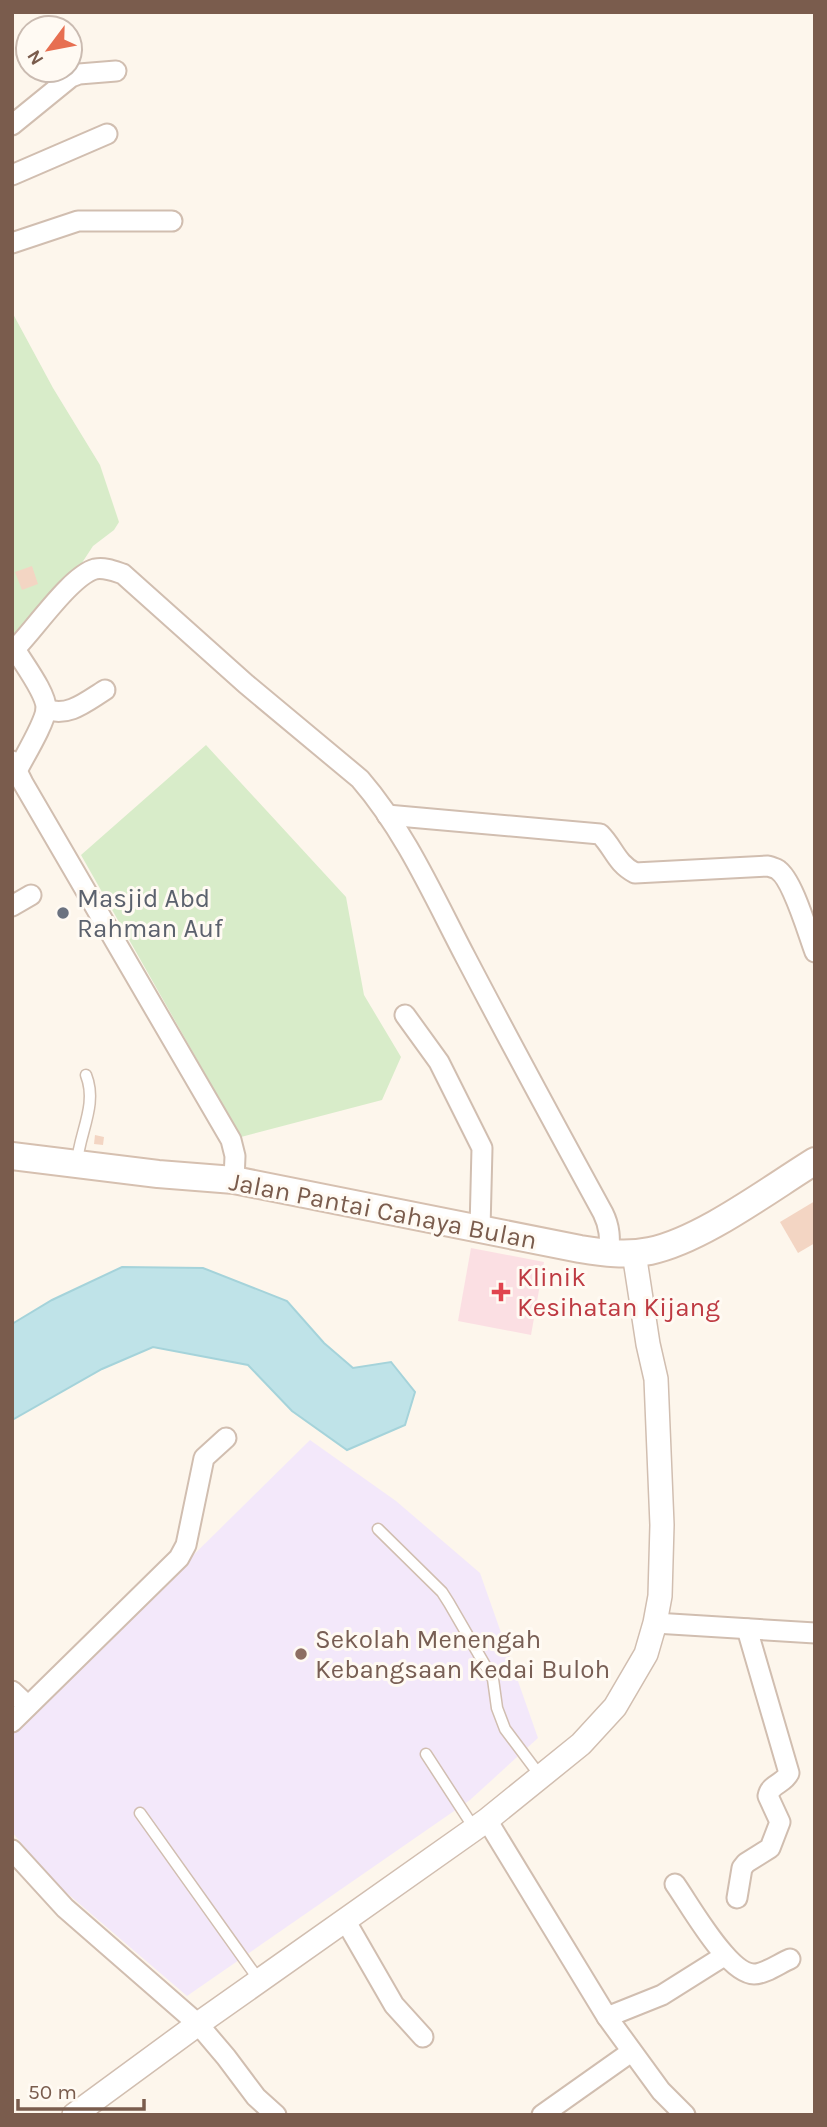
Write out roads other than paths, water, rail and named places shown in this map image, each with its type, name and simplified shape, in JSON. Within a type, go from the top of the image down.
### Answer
[{"type":"main road","name":"Jalan Pantai Cahaya Bulan","points":[[12,1156],[234,1181],[480,1229],[630,1253]]},
{"type":"main road","points":[[630,1253],[667,1246],[698,1232],[815,1161]]},
{"type":"street","points":[[12,125],[71,77],[116,71]]},
{"type":"street","points":[[12,175],[107,134]]},
{"type":"street","points":[[12,243],[78,221],[172,220]]},
{"type":"street","points":[[74,2115],[259,1980],[481,1825],[581,1744],[615,1707],[646,1654],[660,1596],[662,1525],[656,1379],[630,1253],[610,1237],[609,1225],[603,1213],[405,842],[360,779],[246,684],[122,574],[109,569],[97,569],[81,576],[14,650],[44,698],[46,709],[16,775],[231,1140],[236,1156],[234,1181]]},
{"type":"street","points":[[46,709],[56,713],[65,712],[105,690]]},
{"type":"street","points":[[387,815],[600,834],[625,868],[635,873],[768,866],[778,869],[797,902],[815,952]]},
{"type":"street","points":[[12,906],[32,895]]},
{"type":"street","points":[[405,1015],[439,1062],[482,1148],[480,1229]]},
{"type":"street","points":[[12,1722],[178,1558],[186,1545],[205,1458],[226,1438]]},
{"type":"street","points":[[655,1623],[815,1633]]},
{"type":"street","points":[[737,1898],[740,1873],[746,1863],[766,1852],[774,1843],[780,1822],[768,1796],[770,1788],[789,1773],[747,1629]]},
{"type":"street","points":[[12,1691],[29,1706]]},
{"type":"street","points":[[481,1825],[631,2052],[661,2091],[685,2115]]},
{"type":"street","points":[[12,1850],[65,1908],[198,2024],[256,2097],[276,2115]]},
{"type":"street","points":[[676,1884],[724,1956],[744,1971],[757,1974],[790,1959]]},
{"type":"street","points":[[345,1920],[394,2005],[424,2037]]},
{"type":"street","points":[[607,2017],[662,1995],[724,1956]]},
{"type":"street","points":[[542,2115],[631,2052]]},
{"type":"lane","points":[[77,1164],[91,1097],[86,1075]]},
{"type":"lane","points":[[378,1529],[442,1592],[494,1679],[497,1708],[505,1729],[542,1778]]},
{"type":"lane","points":[[426,1754],[481,1825]]},
{"type":"lane","points":[[140,1813],[259,1980]]},
{"type":"water","points":[[122,1267],[203,1268],[287,1301],[324,1343],[353,1368],[391,1362],[415,1392],[405,1425],[347,1450],[292,1411],[248,1365],[153,1347],[102,1369],[12,1420],[12,1324],[52,1300]]},
{"type":"place","name":"Masjid Abd Rahman Auf","points":[[63,913]]},
{"type":"place","name":"Klinik Kesihatan Kijang","points":[[501,1292]]},
{"type":"place","name":"Sekolah Menengah Kebangsaan Kedai Buloh","points":[[301,1654]]}]
